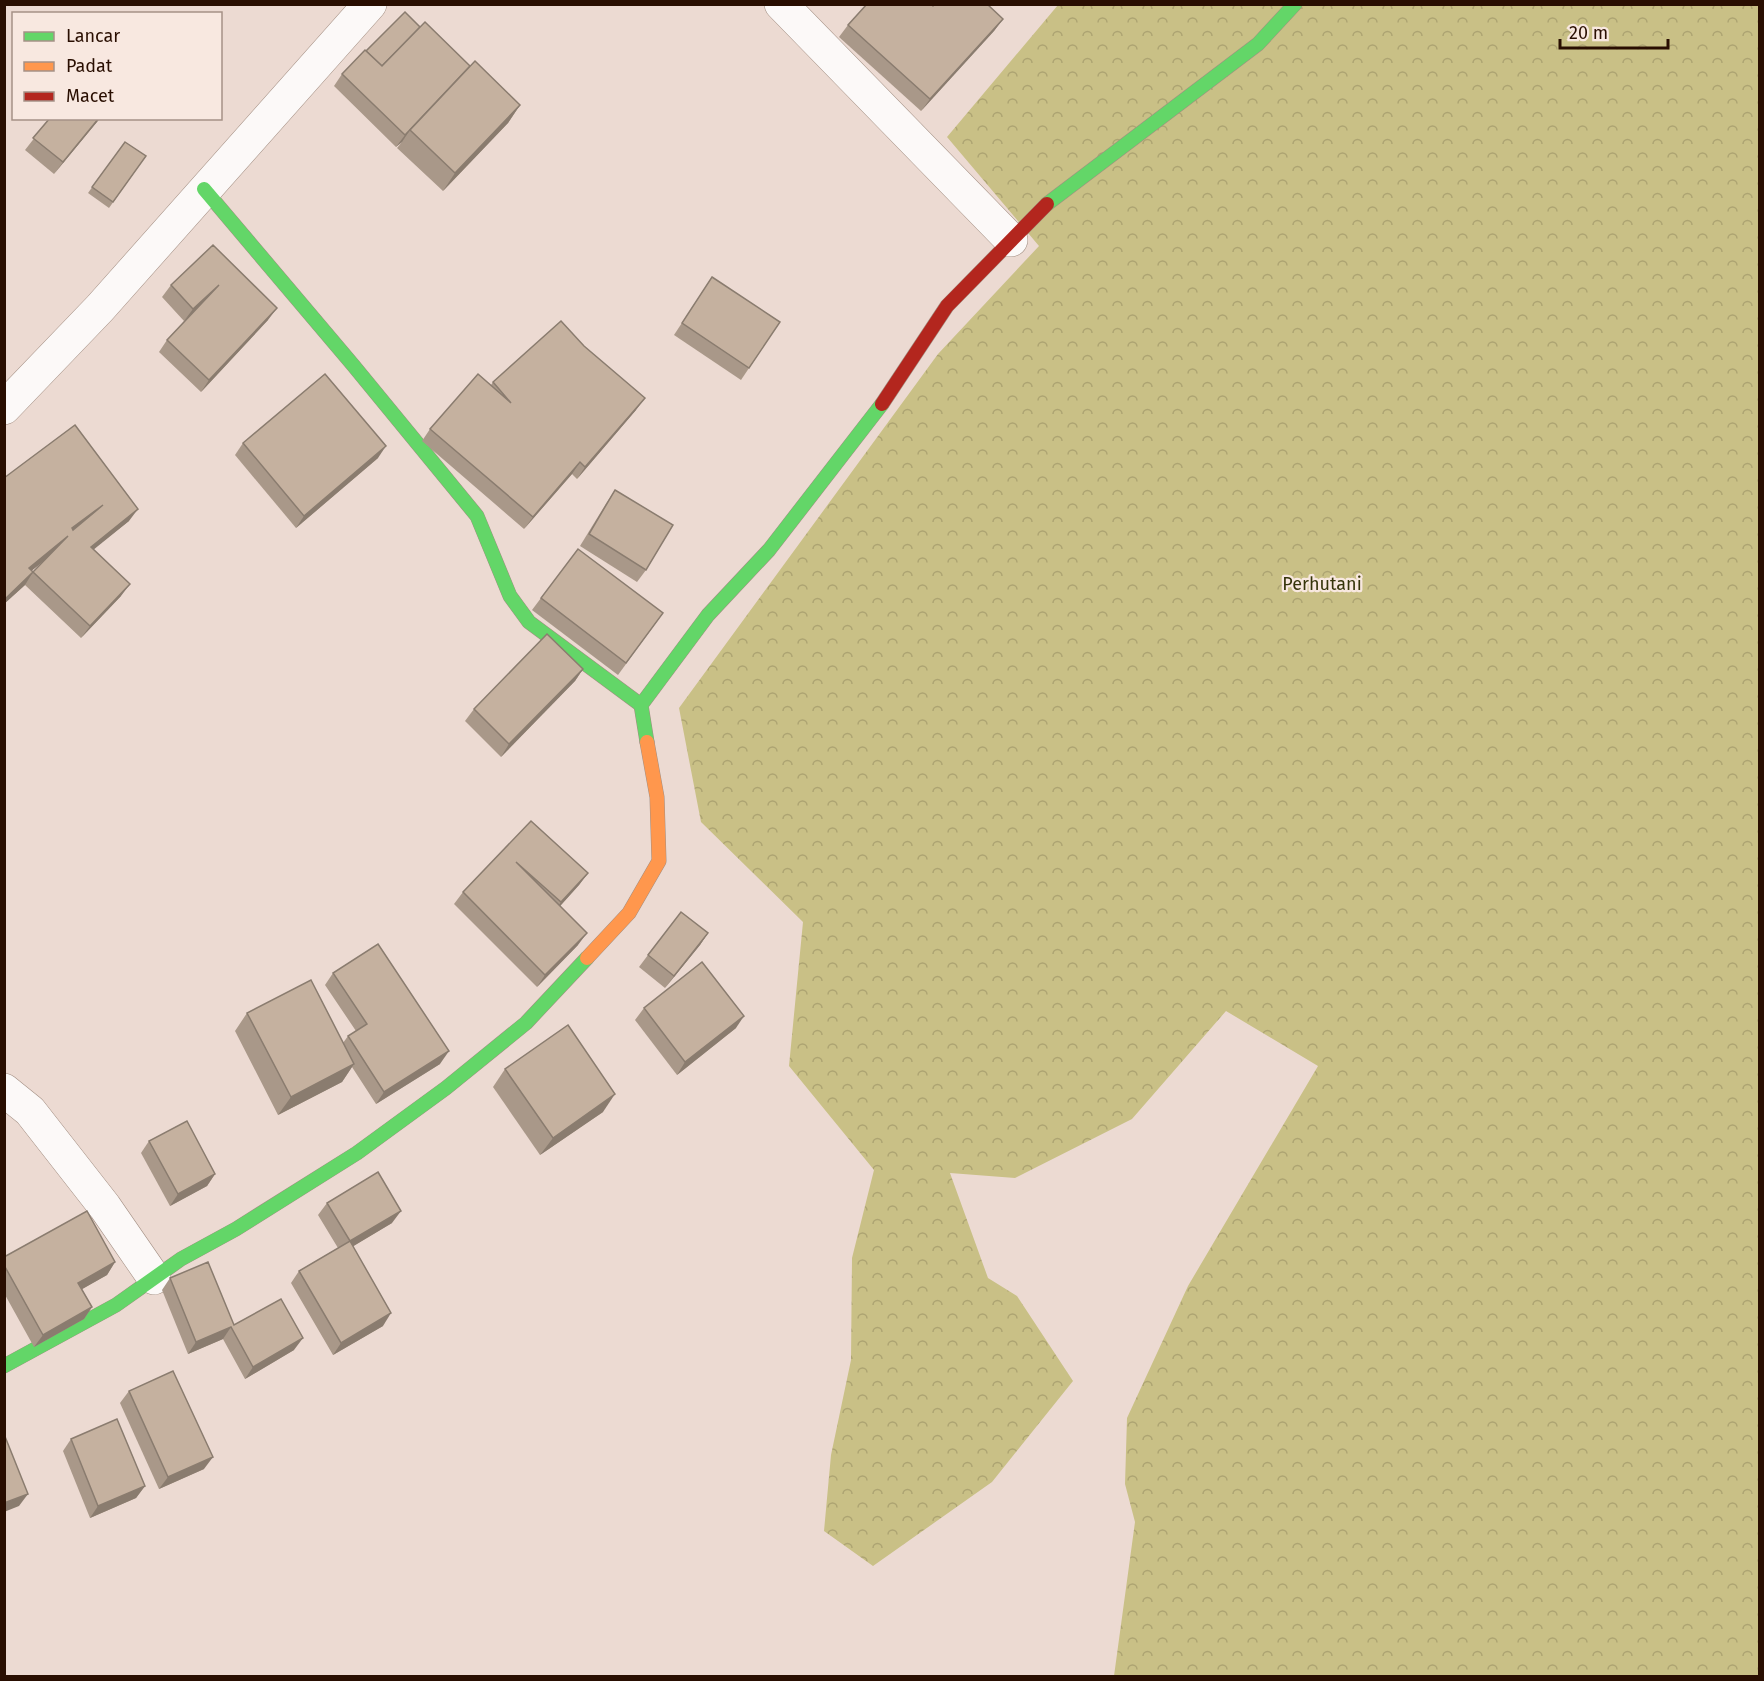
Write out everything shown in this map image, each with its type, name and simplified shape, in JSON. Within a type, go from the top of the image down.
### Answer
[{"type":"street","points":[[4,408],[100,308],[370,4]]},
{"type":"street","points":[[781,4],[1011,240]]},
{"type":"street","points":[[641,705],[708,615],[770,550],[853,442],[947,306],[1054,197],[1258,44],[1295,4]]},
{"type":"street","points":[[4,1366],[116,1305],[181,1258],[236,1229],[357,1153],[446,1088],[526,1023],[629,913],[659,861],[657,797],[641,705],[529,622],[510,596],[477,516],[204,189]]},
{"type":"street","points":[[4,1090],[30,1111],[105,1207],[154,1278]]},
{"type":"green space","name":"Perhutani","points":[[1058,5],[1759,5],[1759,1676],[1114,1676],[1135,1522],[1125,1484],[1127,1418],[1188,1286],[1318,1066],[1226,1011],[1132,1119],[1015,1178],[950,1173],[988,1278],[1017,1296],[1073,1381],[992,1482],[873,1566],[824,1531],[831,1455],[851,1360],[852,1258],[874,1170],[789,1066],[803,922],[701,822],[679,708],[938,354],[1039,246],[947,137]]},
{"type":"building","points":[[867,4],[931,4],[933,6],[935,4],[987,4],[1003,19],[930,99],[848,25]]},
{"type":"building","points":[[405,12],[420,27],[382,66],[366,51]]},
{"type":"building","points":[[425,22],[470,66],[405,135],[342,74],[365,50],[382,66]]},
{"type":"building","points":[[475,61],[520,105],[455,173],[410,130]]},
{"type":"building","points":[[48,120],[97,120],[63,162],[33,138]]},
{"type":"building","points":[[125,142],[146,156],[113,202],[92,187]]},
{"type":"building","points":[[213,245],[277,308],[209,380],[167,340],[219,285],[193,309],[171,285]]},
{"type":"building","points":[[712,277],[780,322],[749,368],[682,323]]},
{"type":"building","points":[[561,321],[584,346],[645,398],[585,467],[580,462],[533,517],[430,429],[478,374],[511,403],[493,382]]},
{"type":"building","points":[[325,374],[386,446],[304,516],[243,443]]},
{"type":"building","points":[[75,425],[138,509],[91,547],[130,584],[90,626],[33,572],[4,600],[4,478]],"holes":[[[103,505],[73,530],[72,528]],[[68,536],[33,572],[29,568]]]},
{"type":"building","points":[[615,490],[673,525],[646,570],[589,534]]},
{"type":"building","points":[[578,549],[663,613],[626,663],[541,598]]},
{"type":"building","points":[[547,634],[583,669],[509,744],[474,709]]},
{"type":"building","points":[[531,821],[588,873],[561,902],[516,862],[587,933],[545,975],[463,892]]},
{"type":"building","points":[[681,912],[708,933],[674,976],[648,955]]},
{"type":"building","points":[[378,944],[449,1051],[384,1092],[348,1036],[367,1024],[333,973]]},
{"type":"building","points":[[702,962],[744,1016],[685,1062],[644,1008]]},
{"type":"building","points":[[311,980],[354,1064],[291,1097],[247,1013]]},
{"type":"building","points":[[568,1025],[615,1094],[553,1138],[505,1069]]},
{"type":"building","points":[[187,1121],[215,1174],[178,1194],[149,1141]]},
{"type":"building","points":[[378,1172],[401,1211],[350,1241],[327,1203]]},
{"type":"building","points":[[87,1211],[115,1262],[78,1283],[92,1307],[43,1335],[4,1265],[4,1257]]},
{"type":"building","points":[[350,1241],[391,1313],[341,1343],[299,1271]]},
{"type":"building","points":[[208,1262],[234,1325],[281,1299],[303,1338],[253,1367],[231,1327],[196,1342],[170,1278]]},
{"type":"building","points":[[173,1371],[213,1457],[168,1477],[129,1391]]},
{"type":"building","points":[[117,1419],[145,1486],[98,1506],[71,1439]]},
{"type":"building","points":[[4,1434],[28,1494],[4,1503]]},
{"type":"traffic: fast","points":[[1047,204],[1258,44],[1295,4]]},
{"type":"traffic: fast","points":[[204,189],[477,516],[510,596],[529,622],[641,705]]},
{"type":"traffic: fast","points":[[647,742],[641,705],[708,615],[769,550],[882,404]]},
{"type":"traffic: fast","points":[[4,1366],[116,1305],[181,1259],[236,1229],[357,1153],[446,1088],[526,1023],[587,958]]},
{"type":"traffic: slow","points":[[587,958],[629,913],[659,861],[657,797],[647,742]]},
{"type":"traffic: jam","points":[[882,404],[947,306],[1047,204]]}]
